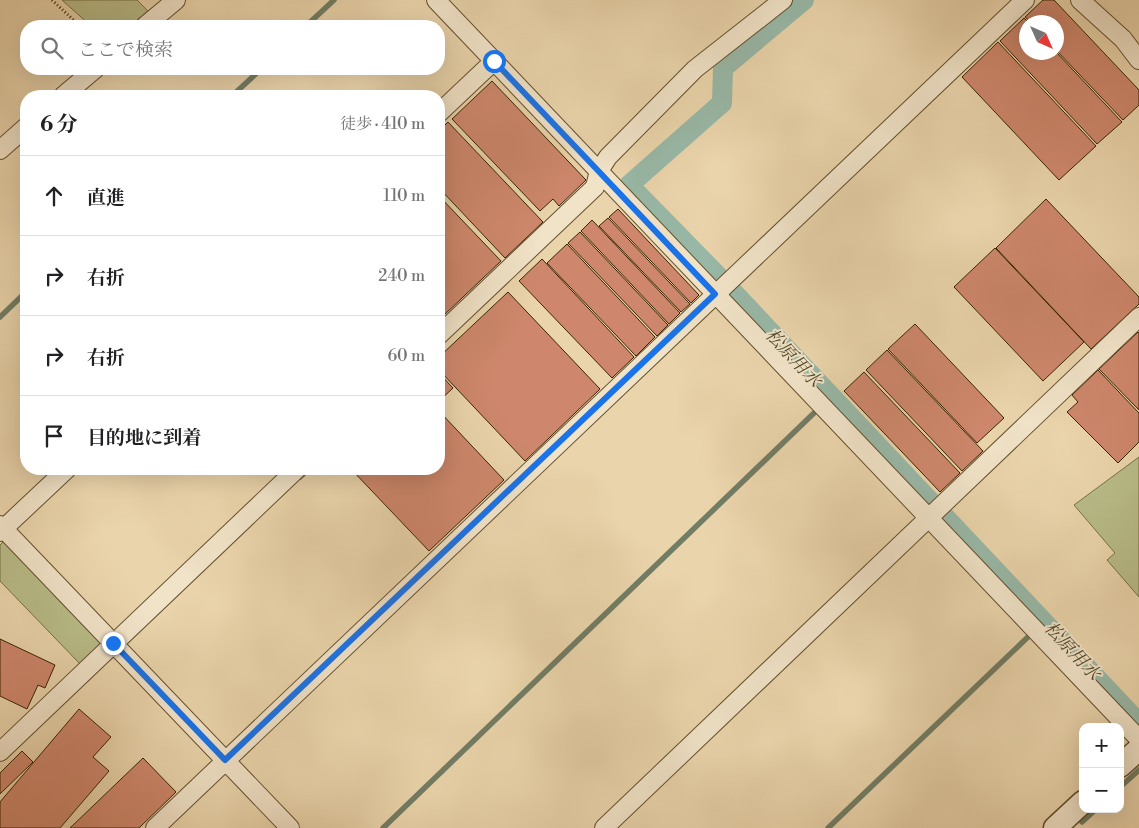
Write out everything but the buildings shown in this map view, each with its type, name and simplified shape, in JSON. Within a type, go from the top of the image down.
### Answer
[{"type":"street","points":[[152,20],[176,0]]},
{"type":"street","points":[[445,329],[595,187],[599,171],[608,156],[695,69],[783,0]]},
{"type":"street","points":[[155,828],[1025,0]]},
{"type":"street","points":[[1080,0],[1123,39],[1139,60]]},
{"type":"street","points":[[444,2],[494,61],[1139,739]]},
{"type":"street","points":[[445,108],[494,61]]},
{"type":"street","points":[[70,90],[88,75]]},
{"type":"street","points":[[0,150],[20,132]]},
{"type":"street","points":[[604,828],[1139,317]]},
{"type":"street","points":[[60,475],[1,529],[290,828]]},
{"type":"street","points":[[0,752],[291,475]]},
{"type":"street","points":[[1124,762],[1139,749]]},
{"type":"street","points":[[1062,826],[1079,807]]},
{"type":"path","points":[[52,0],[74,20]]},
{"type":"green space","points":[[62,0],[137,0],[148,11],[137,20],[84,20]]},
{"type":"green space","points":[[1139,457],[1139,597],[1107,560],[1115,553],[1074,505]]},
{"type":"green space","points":[[5,540],[105,643],[81,665],[0,581],[0,545]]},
{"type":"waterway","points":[[312,20],[334,0]]},
{"type":"waterway","name":"松原用水","points":[[804,0],[723,68],[722,103],[629,185],[717,275],[1139,723]]},
{"type":"waterway","points":[[238,90],[255,75]]},
{"type":"waterway","points":[[619,187],[629,185]]},
{"type":"waterway","points":[[0,317],[20,298]]},
{"type":"waterway","points":[[383,828],[814,413]]},
{"type":"waterway","points":[[828,828],[1029,636]]},
{"type":"waterway","points":[[1124,783],[1139,770]]},
{"type":"waterway","points":[[1082,822],[1092,813]]},
{"type":"route","points":[[113,643],[225,760],[715,294],[494,61]]}]
